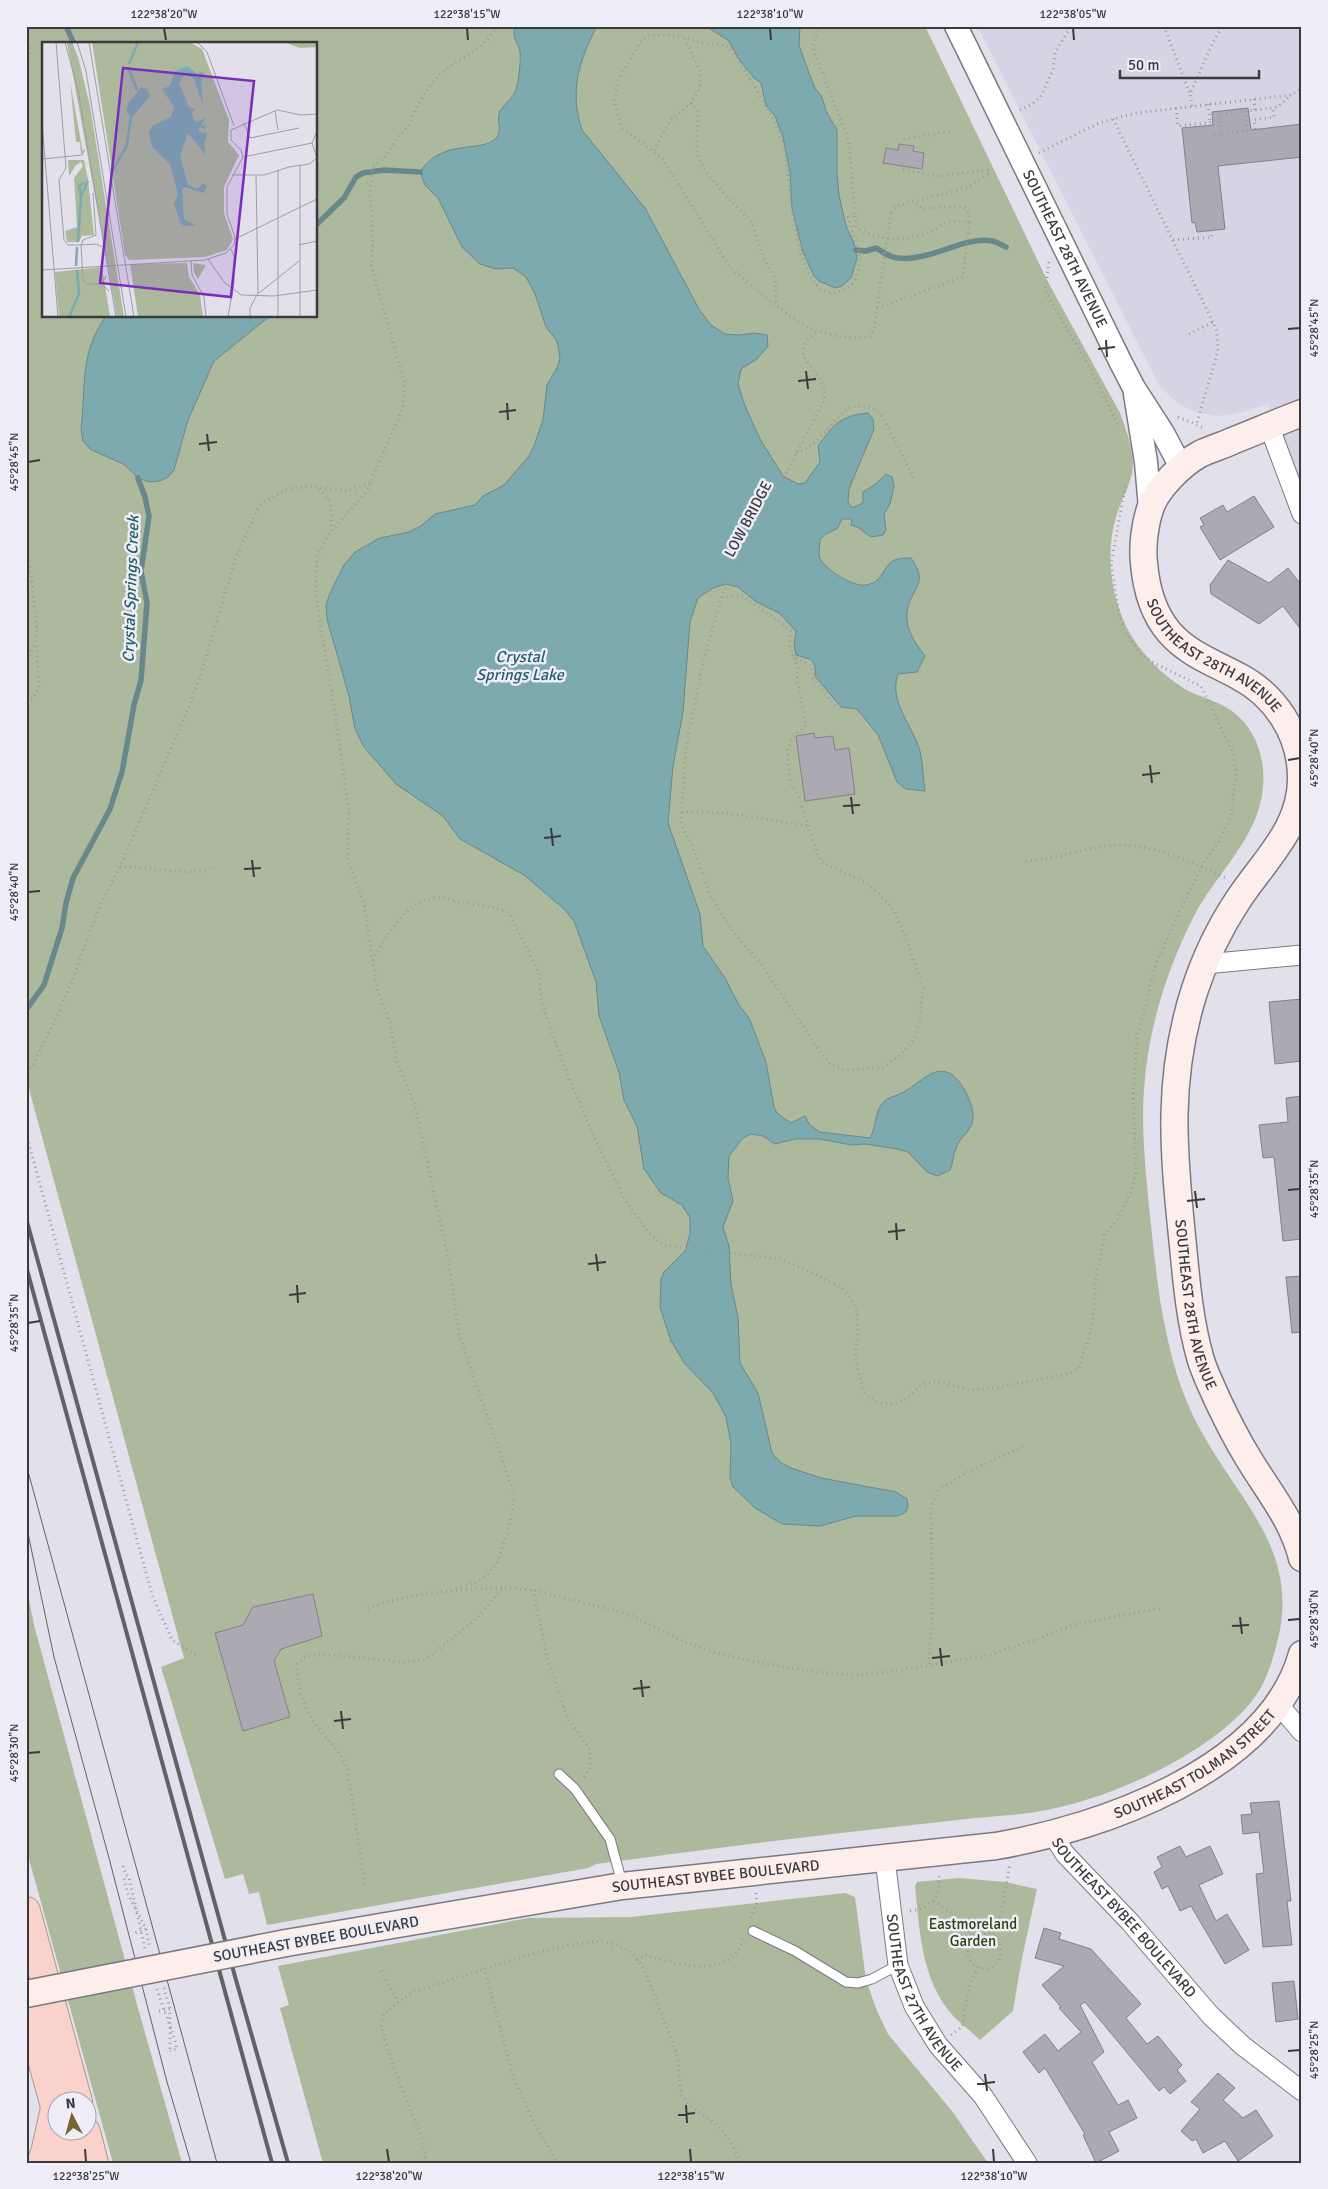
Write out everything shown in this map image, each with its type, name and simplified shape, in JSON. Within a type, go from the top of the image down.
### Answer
[{"type":"highway","points":[[26,1911],[59,2092]]},
{"type":"highway","points":[[26,2002],[56,2092]]},
{"type":"highway","points":[[41,2163],[50,2142]]},
{"type":"highway","points":[[67,2142],[70,2163]]},
{"type":"highway","points":[[89,2142],[94,2163]]},
{"type":"main road","points":[[1182,469],[1198,455],[1302,413]]},
{"type":"main road","name":"SOUTHEAST 28TH AVENUE","points":[[1182,469],[1161,490],[1150,508],[1143,556],[1148,588],[1158,616],[1168,631],[1196,655],[1252,684],[1275,705],[1284,718],[1296,744],[1302,775],[1300,799],[1288,831],[1274,853],[1247,887],[1224,925],[1195,989],[1182,1038],[1174,1099],[1174,1164],[1191,1314],[1200,1359],[1218,1401],[1248,1457],[1284,1512],[1302,1558]]},
{"type":"main road","name":"SOUTHEAST TOLMAN STREET","points":[[1053,1834],[1094,1823],[1138,1805],[1198,1773],[1244,1741],[1263,1723],[1278,1704],[1289,1686],[1302,1654]]},
{"type":"main road","name":"SOUTHEAST BYBEE BOULEVARD","points":[[26,1994],[286,1943],[622,1886],[936,1853],[1013,1843],[1053,1834]]},
{"type":"street","name":"SOUTHEAST 28TH AVENUE","points":[[956,26],[1134,388],[1154,418],[1182,469]]},
{"type":"street","points":[[1134,388],[1146,462],[1150,508]]},
{"type":"street","points":[[1269,426],[1302,514]]},
{"type":"street","points":[[1205,964],[1302,955]]},
{"type":"street","points":[[1278,1704],[1302,1732]]},
{"type":"street","name":"SOUTHEAST BYBEE BOULEVARD","points":[[1053,1834],[1065,1854],[1130,1922],[1211,2016],[1243,2046],[1302,2091]]},
{"type":"street","name":"SOUTHEAST 27TH AVENUE","points":[[885,1859],[898,1965],[914,2006],[938,2045],[983,2096],[1027,2163]]},
{"type":"lane","points":[[559,1774],[576,1789],[610,1839],[622,1886]]},
{"type":"lane","points":[[750,1930],[795,1951],[846,1982],[858,1983],[872,1979],[898,1965]]},
{"type":"path","points":[[368,1608],[391,1601],[456,1589],[476,1582],[487,1575],[497,1562],[508,1531],[515,1496],[459,1334],[448,1257],[415,1106],[396,1059],[391,1026],[376,989],[364,904],[348,860],[349,813],[319,618],[316,587],[317,557],[332,531],[367,491],[403,407],[404,381],[372,265],[370,188],[373,166],[387,155],[398,137],[409,126],[415,110],[429,87],[440,74],[471,54],[488,39],[497,26]]},
{"type":"path","points":[[821,26],[813,43],[814,52],[849,141],[856,227],[875,236],[892,240],[921,236],[948,222],[969,222]]},
{"type":"path","points":[[1001,118],[1031,105],[1040,96],[1053,70],[1055,53],[1071,26]]},
{"type":"path","points":[[1164,26],[1190,94],[1192,106]]},
{"type":"path","points":[[1190,94],[1222,26]]},
{"type":"path","points":[[855,216],[848,217],[856,239],[860,259],[853,282],[844,290],[835,293],[827,292],[813,280],[806,268],[795,234],[791,214],[785,151],[779,135],[761,98],[731,49],[724,45],[666,34],[650,35],[640,42],[618,81],[614,102],[620,122],[625,130],[654,150],[670,168],[716,248],[729,266],[808,328],[840,337],[864,338],[870,336],[874,330],[891,212],[896,206],[966,188],[985,177],[988,170],[939,176],[901,169],[902,166]]},
{"type":"path","points":[[654,150],[670,120],[691,102],[699,89],[701,72],[684,38]]},
{"type":"path","points":[[26,62],[30,57],[32,46]]},
{"type":"path","points":[[1222,134],[1220,114],[1273,108],[1279,106],[1291,95],[1301,90]]},
{"type":"path","points":[[1036,149],[1039,153],[1113,118],[1136,113],[1291,95]]},
{"type":"path","points":[[1254,99],[1255,110]]},
{"type":"path","points":[[691,102],[698,112],[696,154],[706,171],[727,197],[751,221],[765,261],[775,278],[776,304]]},
{"type":"path","points":[[1176,108],[1178,126],[1212,122],[1208,104]]},
{"type":"path","points":[[1255,129],[1254,120],[1274,117],[1273,108]]},
{"type":"path","points":[[1214,135],[1247,131],[1245,112]]},
{"type":"path","points":[[1113,118],[1217,332],[1218,352],[1196,426]]},
{"type":"path","points":[[905,145],[905,138],[952,132]]},
{"type":"path","points":[[877,308],[963,277],[969,222],[969,214],[966,208],[956,206],[923,208],[913,202]]},
{"type":"path","points":[[1173,240],[1212,237],[1211,231]]},
{"type":"path","points":[[1049,256],[1045,292],[1092,372],[1121,432]]},
{"type":"path","points":[[1189,334],[1213,322]]},
{"type":"path","name":"LOW BRIDGE","points":[[794,658],[798,668],[797,680],[806,726],[792,738],[788,750],[790,781],[798,795],[820,860],[868,884],[892,907],[908,944],[923,987],[920,1020],[913,1041],[898,1057],[882,1068],[845,1070],[830,1064],[759,960],[738,938],[722,916],[709,892],[690,840],[683,830],[682,812],[686,747],[703,663],[721,598],[826,394],[823,381],[806,361],[803,350],[804,343],[818,330]]},
{"type":"path","points":[[796,452],[806,451],[838,416],[850,407],[866,406],[883,417],[914,478]]},
{"type":"path","points":[[1173,415],[1207,429]]},
{"type":"path","points":[[373,960],[390,929],[419,902],[434,897],[488,906],[509,913],[540,973],[541,998],[566,1071],[625,1200],[648,1232],[663,1245],[782,1259],[842,1288],[850,1297],[857,1311],[858,1338],[855,1351],[856,1362],[864,1392],[871,1399],[879,1403],[891,1404],[905,1400],[921,1385],[936,1381],[970,1390],[989,1389],[1058,1377],[1079,1368],[1090,1333],[1094,1308],[1095,1280],[1104,1234],[1118,1219],[1132,1189],[1136,1171],[1133,1093],[1137,1034],[1157,960],[1202,868],[1231,817],[1236,770],[1233,753],[1201,686],[1152,662],[1140,653],[1124,630],[1118,614],[1111,564],[1127,480]]},
{"type":"path","points":[[26,1078],[54,1024],[100,905],[120,867],[151,798],[202,674],[235,560],[258,508],[288,488],[301,486],[347,491],[371,482]]},
{"type":"path","points":[[316,487],[324,493],[333,509],[332,531]]},
{"type":"path","points":[[26,552],[30,564],[37,632],[26,663]]},
{"type":"path","points":[[721,598],[741,595],[755,606],[778,619],[791,632],[790,646],[794,658],[811,665],[811,676],[838,709]]},
{"type":"path","points":[[26,698],[32,698],[39,688],[36,638]]},
{"type":"path","points":[[682,812],[727,813],[809,826]]},
{"type":"path","points":[[1026,861],[1047,860],[1100,847],[1123,845],[1147,849],[1187,861],[1247,887]]},
{"type":"path","points":[[120,867],[135,866],[173,873],[203,871],[215,868]]},
{"type":"path","points":[[26,1133],[152,1594],[172,1640],[197,1656]]},
{"type":"path","points":[[929,1664],[932,1617],[931,1506],[940,1489],[968,1472],[1023,1446]]},
{"type":"path","points":[[456,1589],[503,1588],[534,1590],[628,1614],[685,1642],[717,1653],[755,1662],[822,1673],[858,1675],[890,1672],[989,1655],[1033,1641],[1076,1624],[1162,1608]]},
{"type":"path","points":[[365,1884],[347,1767],[339,1750],[315,1724],[304,1704],[297,1666],[301,1659],[322,1654],[401,1662],[423,1660],[475,1620],[503,1588]]},
{"type":"path","points":[[534,1590],[547,1657],[568,1719],[590,1749],[590,1768],[576,1789]]},
{"type":"path","points":[[994,1936],[1004,1900],[1013,1843]]},
{"type":"path","points":[[892,1914],[915,1910],[934,1901],[940,1885],[936,1853]]},
{"type":"path","points":[[750,1920],[757,1903],[754,1872]]},
{"type":"path","points":[[126,1875],[124,1879],[128,1894],[146,1929],[138,1932]]},
{"type":"path","points":[[934,1901],[950,1912],[974,1937]]},
{"type":"path","points":[[637,1960],[645,1956],[691,1966],[716,1964],[729,1959],[738,1951],[750,1930]]},
{"type":"path","points":[[982,1933],[994,1936],[1001,1944],[1002,1954],[994,1966],[978,1967],[972,1962],[968,1956],[969,1944],[974,1937],[982,1933]]},
{"type":"path","points":[[427,2163],[422,2140],[393,2066],[381,2026],[384,2014],[412,1992],[539,1952],[574,1944],[599,1941],[618,1945],[630,1951],[644,1969],[677,2054],[681,2094],[686,2102],[718,2127],[731,2143],[742,2163]]},
{"type":"path","points":[[938,2045],[962,2027],[969,1987],[978,1967]]},
{"type":"path","points":[[484,1968],[515,2082],[536,2128],[558,2163]]},
{"type":"path","points":[[381,1972],[398,2002]]},
{"type":"path","points":[[161,2011],[170,2008],[170,2051],[177,2049],[173,2029]]},
{"type":"shaded area","points":[[977,26],[1302,26],[1302,493],[1268,404],[1236,414],[1215,416],[1195,412],[1179,404],[1160,387]]},
{"type":"green space","points":[[26,26],[925,26],[1048,282],[1120,413],[1131,451],[1133,471],[1113,528],[1110,557],[1113,586],[1121,615],[1127,628],[1138,646],[1168,677],[1190,691],[1224,706],[1243,721],[1250,730],[1260,751],[1263,787],[1254,823],[1194,916],[1167,978],[1154,1022],[1146,1067],[1143,1105],[1146,1168],[1156,1268],[1163,1318],[1175,1367],[1186,1399],[1201,1431],[1263,1530],[1274,1555],[1281,1582],[1282,1611],[1277,1643],[1268,1674],[1252,1701],[1235,1719],[1214,1737],[1190,1753],[1164,1768],[1111,1792],[1049,1809],[596,1864],[588,1868],[267,1925],[259,1892],[249,1894],[243,1874],[225,1879],[161,1667],[184,1658],[26,1078]]},
{"type":"green space","points":[[26,1585],[34,1625],[182,2163],[113,2163],[98,2109],[98,2092],[93,2092],[26,1848]]},
{"type":"green space","name":"Eastmoreland Garden","points":[[959,1878],[1005,1882],[1037,1889],[1013,2011],[980,2040],[954,2017],[943,2003],[928,1972],[921,1938],[915,1886],[917,1882]]},
{"type":"green space","points":[[845,1893],[855,1897],[866,1980],[877,2011],[888,2034],[952,2111],[988,2163],[323,2163],[280,2008],[289,2005],[278,1966],[528,1918],[631,1917]]},
{"type":"water","name":"Crystal Springs Lake","points":[[515,26],[597,26],[581,64],[576,89],[578,116],[582,130],[645,208],[699,309],[711,325],[725,334],[754,333],[767,335],[768,346],[757,359],[741,369],[738,384],[745,406],[760,439],[783,476],[798,484],[805,483],[820,462],[818,446],[838,422],[851,416],[868,413],[873,419],[874,429],[849,489],[848,502],[852,508],[863,503],[863,492],[877,483],[886,474],[892,477],[894,486],[890,504],[884,514],[886,530],[883,535],[871,537],[859,528],[851,525],[852,519],[842,519],[837,529],[820,539],[820,558],[833,572],[860,585],[875,582],[889,564],[899,559],[911,558],[917,567],[919,581],[911,598],[907,619],[912,636],[925,656],[917,672],[898,674],[896,694],[920,751],[925,791],[906,789],[897,782],[878,735],[857,709],[841,707],[815,676],[815,667],[812,660],[796,655],[794,645],[796,631],[779,613],[755,601],[738,587],[726,584],[713,588],[698,598],[690,622],[683,712],[673,766],[668,823],[700,914],[703,946],[749,1018],[766,1062],[774,1107],[777,1113],[791,1123],[805,1116],[810,1125],[820,1132],[870,1138],[879,1108],[886,1100],[904,1092],[927,1076],[942,1071],[949,1073],[956,1079],[964,1089],[972,1107],[972,1123],[958,1144],[950,1170],[937,1176],[927,1172],[908,1152],[865,1144],[851,1145],[820,1139],[795,1139],[775,1144],[763,1136],[751,1134],[743,1138],[729,1156],[728,1178],[733,1201],[723,1227],[729,1246],[731,1285],[738,1317],[740,1363],[758,1393],[772,1453],[780,1462],[791,1468],[821,1478],[896,1492],[907,1499],[908,1506],[906,1512],[898,1516],[856,1516],[820,1526],[782,1524],[755,1508],[733,1487],[730,1477],[731,1444],[726,1417],[713,1393],[685,1364],[671,1341],[660,1307],[661,1279],[664,1272],[685,1251],[690,1234],[690,1218],[682,1205],[661,1193],[644,1169],[637,1126],[624,1100],[619,1072],[599,1016],[596,982],[574,921],[563,908],[524,875],[460,839],[443,816],[396,784],[364,747],[355,729],[349,696],[327,619],[326,605],[344,565],[355,552],[380,538],[409,532],[421,526],[435,514],[475,505],[483,496],[504,485],[529,456],[534,446],[543,420],[547,385],[557,368],[560,358],[557,341],[546,327],[535,294],[526,277],[513,268],[496,269],[480,264],[462,247],[438,198],[425,185],[420,172],[429,161],[440,154],[451,150],[483,145],[497,137],[499,114],[513,95],[517,86],[520,51],[514,37]]},
{"type":"water","points":[[706,26],[800,26],[799,45],[815,88],[822,97],[826,111],[837,130],[839,195],[846,226],[854,243],[857,258],[851,278],[842,286],[835,288],[819,281],[814,276],[803,252],[792,208],[790,172],[783,137],[775,116],[766,105],[761,83],[754,78],[738,58],[729,41]]},
{"type":"water","points":[[105,318],[268,318],[214,361],[188,420],[174,470],[168,477],[160,481],[149,482],[138,478],[125,465],[90,449],[83,441],[81,430],[85,371],[91,344]]},
{"type":"building","points":[[1248,108],[1251,130],[1302,124],[1302,157],[1218,166],[1225,229],[1197,232],[1195,222],[1192,223],[1182,128],[1213,125],[1212,112]]},
{"type":"building","points":[[899,144],[914,146],[913,151],[924,153],[922,169],[883,163],[886,148],[898,150]]},
{"type":"building","points":[[1254,496],[1274,527],[1220,560],[1200,527],[1204,525],[1200,518],[1223,505],[1227,512]]},
{"type":"building","points":[[1228,560],[1269,583],[1288,568],[1302,586],[1302,631],[1283,606],[1259,624],[1211,594],[1210,585]]},
{"type":"building","points":[[814,733],[815,738],[833,736],[835,750],[849,748],[855,794],[805,801],[796,736]]},
{"type":"building","points":[[1302,999],[1302,1061],[1275,1064],[1269,1002]]},
{"type":"building","points":[[1302,1096],[1302,1239],[1283,1241],[1274,1157],[1263,1158],[1259,1125],[1288,1122],[1286,1098]]},
{"type":"building","points":[[1302,1276],[1302,1332],[1292,1333],[1286,1277]]},
{"type":"building","points":[[313,1594],[322,1636],[281,1649],[274,1661],[290,1717],[243,1731],[215,1633],[243,1625],[253,1607]]},
{"type":"building","points":[[1279,1801],[1291,1901],[1287,1901],[1292,1945],[1263,1947],[1256,1874],[1264,1873],[1259,1832],[1243,1834],[1241,1815],[1252,1814],[1250,1803]]},
{"type":"building","points":[[1180,1846],[1186,1857],[1210,1846],[1223,1874],[1199,1885],[1216,1921],[1227,1914],[1249,1950],[1225,1964],[1191,1906],[1180,1911],[1168,1886],[1162,1889],[1154,1872],[1162,1867],[1157,1857]]},
{"type":"building","points":[[1044,1928],[1061,1933],[1059,1939],[1091,1949],[1141,2004],[1126,2018],[1147,2044],[1158,2036],[1182,2065],[1177,2070],[1186,2081],[1170,2094],[1164,2087],[1159,2091],[1085,2002],[1080,2005],[1104,2052],[1092,2062],[1118,2105],[1128,2100],[1137,2118],[1109,2132],[1119,2151],[1096,2163],[1083,2135],[1085,2134],[1045,2068],[1039,2073],[1023,2052],[1045,2034],[1058,2051],[1081,2032],[1059,2008],[1061,2007],[1042,1985],[1064,1966],[1035,1958]]},
{"type":"building","points":[[1294,1981],[1298,2019],[1276,2022],[1272,1983]]},
{"type":"building","points":[[1218,2073],[1235,2088],[1223,2100],[1243,2118],[1256,2110],[1273,2136],[1238,2161],[1225,2141],[1203,2153],[1196,2139],[1192,2141],[1181,2131],[1200,2109],[1191,2102]]},
{"type":"waterway","points":[[66,26],[73,42]]},
{"type":"waterway","points":[[318,223],[344,198],[356,177],[363,173],[384,170],[420,172]]},
{"type":"waterway","points":[[856,250],[866,251],[876,248],[897,258],[910,258],[981,240],[994,241],[1006,247]]},
{"type":"waterway","name":"Crystal Springs Creek","points":[[26,1010],[44,985],[62,928],[73,878],[110,809],[122,772],[134,705],[141,680],[147,603],[141,571],[149,516],[138,478]]},
{"type":"tram line","points":[[26,1464],[217,2163]]},
{"type":"tram line","points":[[26,1524],[54,1657],[109,1858],[167,2082],[191,2163]]},
{"type":"railway","points":[[26,1218],[288,2163]]},
{"type":"railway","points":[[26,1266],[272,2163]]}]
